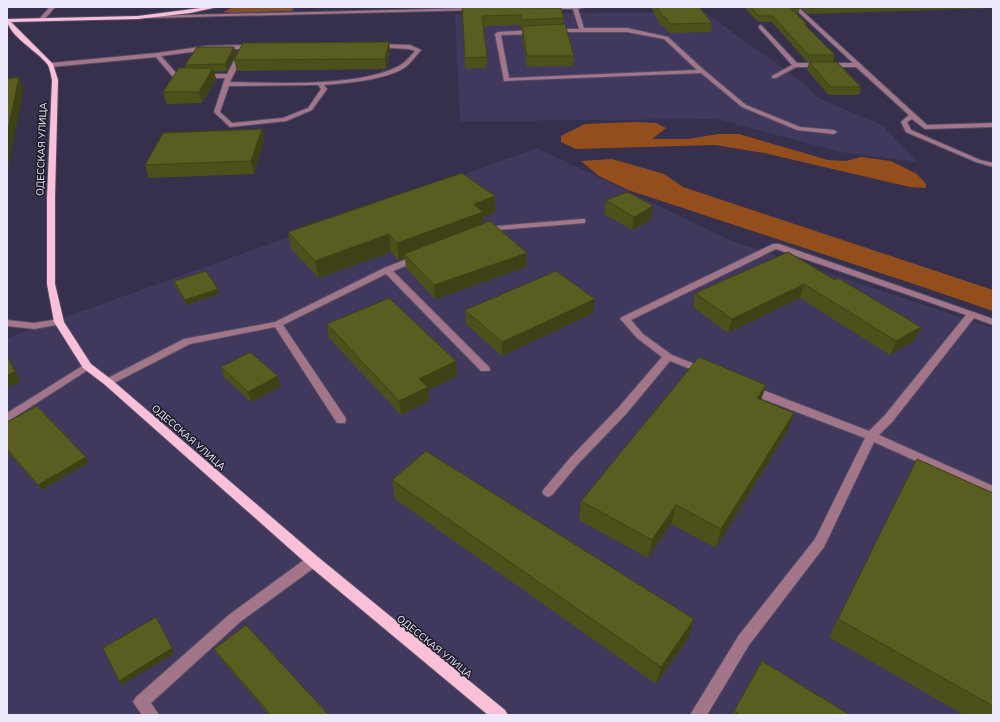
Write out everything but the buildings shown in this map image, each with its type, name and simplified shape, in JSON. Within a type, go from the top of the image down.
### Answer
[{"type":"main road","points":[[7,21],[146,17],[183,13],[216,7]]},
{"type":"main road","points":[[7,21],[14,30],[51,65]]},
{"type":"main road","name":"ОДЕССКАЯ УЛИЦА","points":[[51,65],[55,80],[51,197],[51,284],[59,322],[87,366],[108,382],[312,560],[500,715]]},
{"type":"street","points":[[40,20],[53,7]]},
{"type":"street","points":[[308,7],[325,13]]},
{"type":"street","points":[[575,7],[582,30]]},
{"type":"street","points":[[544,8],[584,7]]},
{"type":"street","points":[[795,7],[925,127],[993,125]]},
{"type":"street","points":[[146,17],[467,8],[483,9]]},
{"type":"street","points":[[761,27],[795,65]]},
{"type":"street","points":[[702,71],[506,80],[498,34],[582,30],[627,30],[666,38],[702,71],[744,106],[799,129],[834,132]]},
{"type":"street","points":[[226,84],[320,83],[368,78],[400,68],[418,50],[410,47],[367,45]]},
{"type":"street","points":[[51,65],[157,55],[206,48],[244,47],[229,76],[217,112],[230,125],[284,120],[310,109],[324,89],[320,83]]},
{"type":"street","points":[[157,55],[175,76],[190,76]]},
{"type":"street","points":[[774,77],[795,65],[858,65]]},
{"type":"street","points":[[198,76],[229,76]]},
{"type":"street","points":[[913,115],[904,122],[908,131],[978,161],[993,165]]},
{"type":"street","points":[[475,236],[497,228],[582,221]]},
{"type":"street","points":[[711,374],[668,357],[640,336],[625,319],[776,246],[993,322]]},
{"type":"street","points":[[108,382],[187,341],[278,324],[387,270],[424,256]]},
{"type":"street","points":[[387,270],[485,369]]},
{"type":"street","points":[[698,715],[744,640],[820,543],[871,436],[889,418],[972,314]]},
{"type":"street","points":[[7,323],[34,326],[59,322]]},
{"type":"street","points":[[278,324],[341,420]]},
{"type":"street","points":[[548,492],[574,461],[622,411],[668,357]]},
{"type":"street","points":[[7,418],[87,366]]},
{"type":"street","points":[[740,385],[871,436],[993,491]]},
{"type":"street","points":[[151,715],[141,702],[235,618],[312,560]]},
{"type":"shaded area","points":[[233,7],[294,8],[292,11],[223,12]]},
{"type":"shaded area","points":[[704,12],[802,82],[818,98],[882,125],[918,162],[840,152],[717,119],[460,121],[455,14]]},
{"type":"shaded area","points":[[634,122],[656,123],[666,128],[652,139],[688,139],[718,134],[739,134],[828,160],[846,161],[861,157],[891,161],[917,174],[926,184],[926,188],[910,187],[764,153],[715,145],[576,149],[561,142],[561,136],[585,124]]},
{"type":"shaded area","points":[[537,148],[732,241],[993,328],[993,715],[7,715],[7,338]]},
{"type":"shaded area","points":[[612,159],[664,174],[683,187],[993,290],[993,311],[628,190],[599,176],[581,161]]}]
